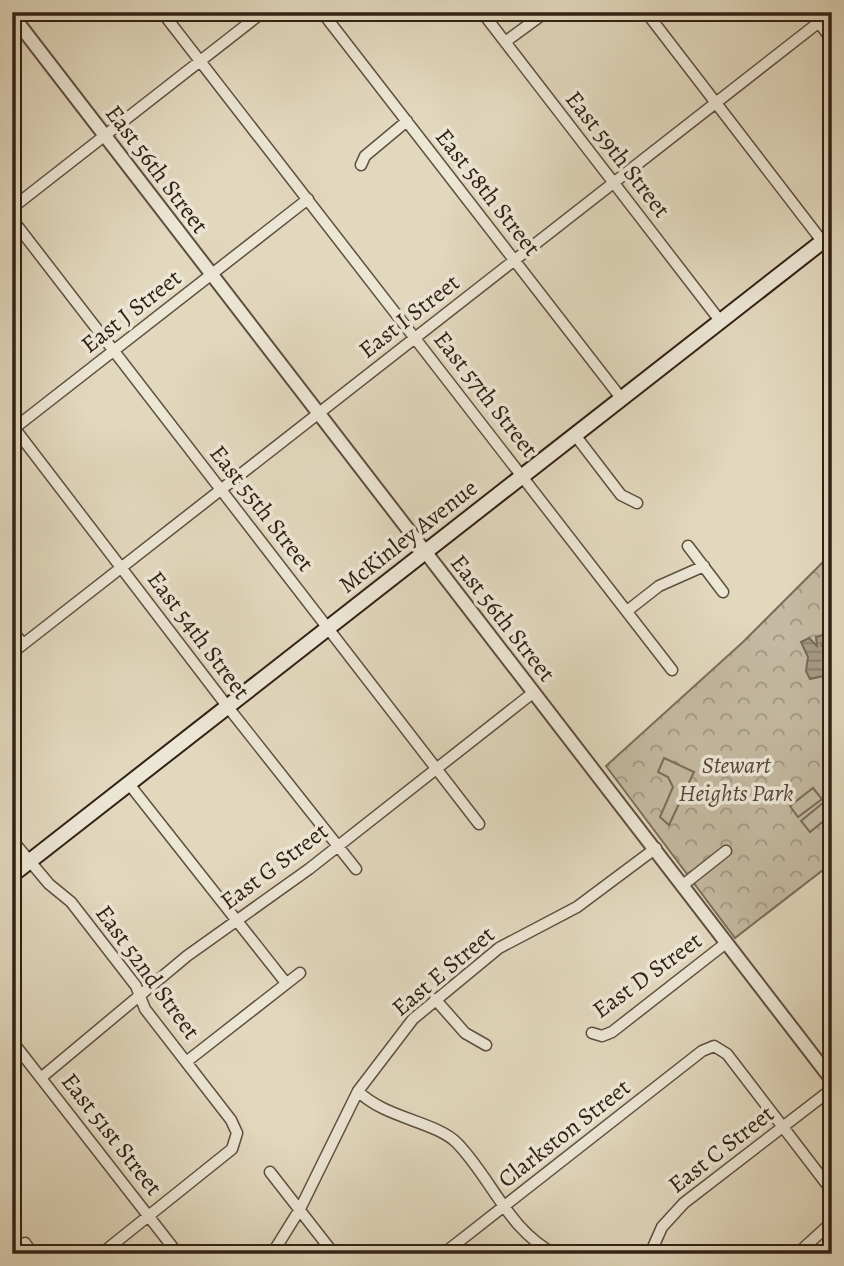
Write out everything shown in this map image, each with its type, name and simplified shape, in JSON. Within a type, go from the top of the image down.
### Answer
[{"type":"main road","name":"McKinley Avenue","points":[[12,875],[827,238]]},
{"type":"street","name":"East 57th Street","points":[[162,12],[672,670]]},
{"type":"street","points":[[12,208],[263,12]]},
{"type":"street","name":"East 58th Street","points":[[322,12],[621,398]]},
{"type":"street","name":"East 59th Street","points":[[482,12],[720,322]]},
{"type":"street","points":[[505,42],[546,12]]},
{"type":"street","points":[[646,12],[827,238],[832,254]]},
{"type":"street","points":[[811,12],[832,40]]},
{"type":"street","name":"East I Street","points":[[12,653],[832,12]]},
{"type":"street","name":"East 56th Street","points":[[12,15],[832,1080]]},
{"type":"street","points":[[360,164],[365,156],[407,121]]},
{"type":"street","name":"East J Street","points":[[13,428],[308,199]]},
{"type":"street","name":"East 55th Street","points":[[12,219],[479,824]]},
{"type":"street","name":"East 54th Street","points":[[13,428],[356,869]]},
{"type":"street","points":[[575,435],[621,495],[637,503]]},
{"type":"street","points":[[688,546],[723,593]]},
{"type":"street","points":[[627,611],[660,586],[704,566]]},
{"type":"street","points":[[12,630],[23,644]]},
{"type":"street","name":"East G Street","points":[[42,1077],[187,956],[337,845],[534,692]]},
{"type":"street","points":[[129,784],[286,983]]},
{"type":"street","name":"East 52nd Street","points":[[12,840],[29,862],[71,902],[136,986],[145,1009],[231,1120],[238,1138],[232,1149],[149,1216]]},
{"type":"street","name":"East E Street","points":[[272,1254],[300,1209],[358,1091],[393,1042],[435,999],[499,948],[577,907],[656,848]]},
{"type":"street","points":[[683,885],[726,851]]},
{"type":"street","name":"East D Street","points":[[592,1033],[602,1036],[612,1031],[726,943]]},
{"type":"street","points":[[186,1062],[300,973]]},
{"type":"street","points":[[435,999],[465,1033],[486,1045]]},
{"type":"street","name":"East 51st Street","points":[[12,1041],[178,1254]]},
{"type":"street","name":"Clarkston Street","points":[[443,1254],[712,1047],[727,1054],[784,1127]]},
{"type":"street","name":"East C Street","points":[[650,1254],[662,1227],[676,1211],[832,1089]]},
{"type":"street","points":[[358,1091],[394,1114],[451,1138],[527,1235],[555,1254]]},
{"type":"street","points":[[784,1127],[832,1191]]},
{"type":"street","points":[[270,1172],[334,1254]]},
{"type":"street","points":[[102,1254],[149,1216]]},
{"type":"street","points":[[797,1254],[832,1222]]},
{"type":"street","points":[[24,1242],[33,1254]]},
{"type":"green space","name":"Stewart Heights Park","points":[[832,553],[832,863],[735,938],[606,766],[743,642]]},
{"type":"green space","points":[[664,758],[694,772],[669,825],[660,817],[673,787],[668,777],[658,772]]},
{"type":"green space","points":[[813,788],[822,799],[798,817],[790,806]]},
{"type":"green space","points":[[824,802],[832,814],[810,832],[801,821]]},
{"type":"shaded area","points":[[832,632],[832,640],[821,646],[832,645],[832,674],[810,679],[806,671],[808,657],[801,642],[809,638],[817,646],[816,637]]}]
